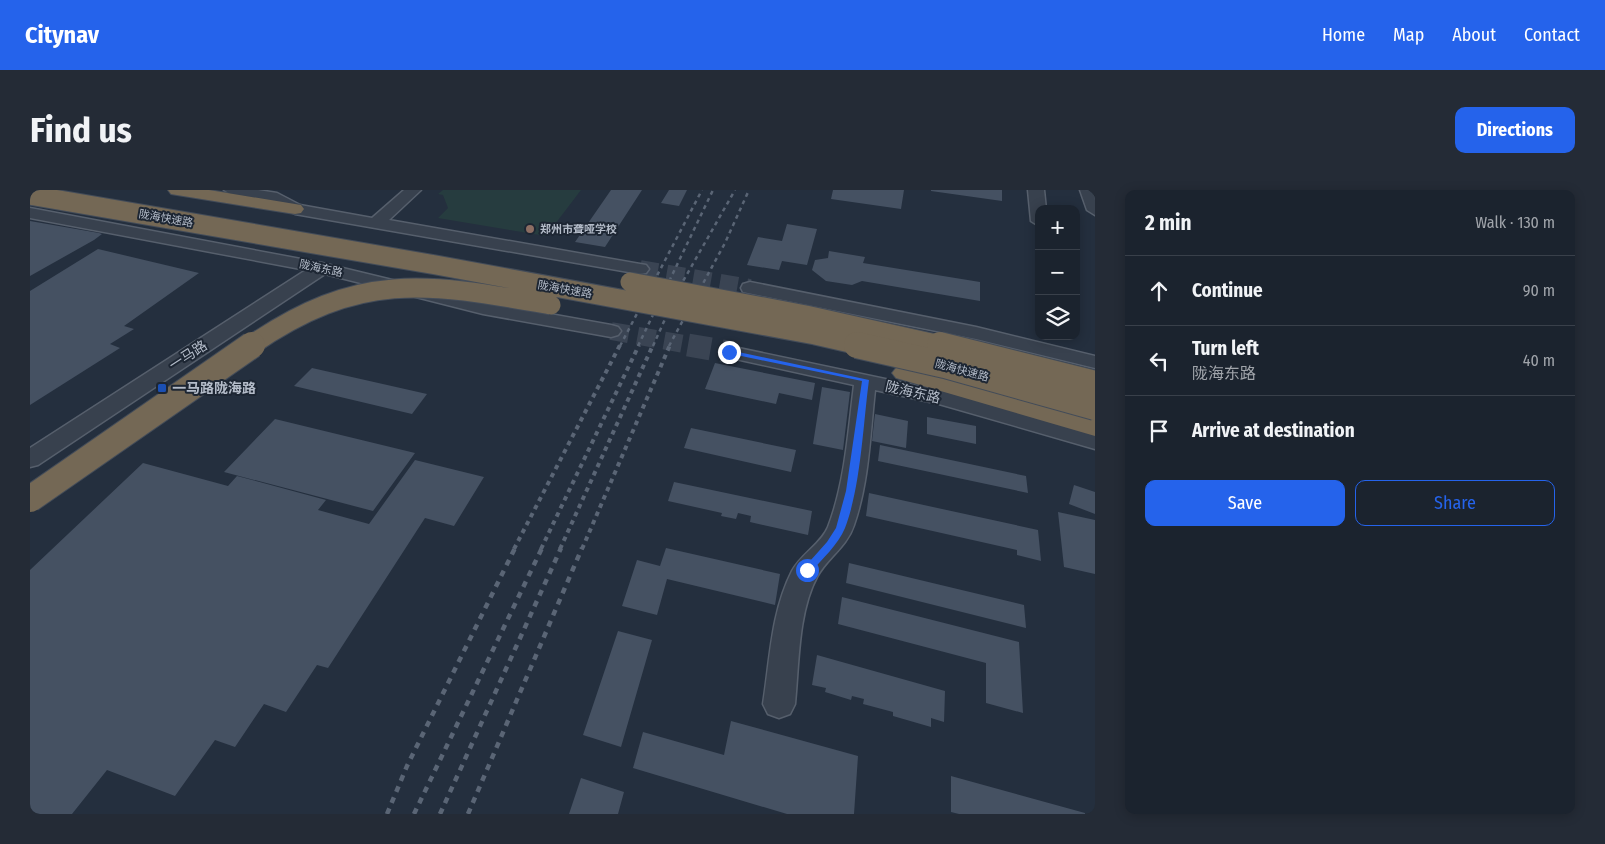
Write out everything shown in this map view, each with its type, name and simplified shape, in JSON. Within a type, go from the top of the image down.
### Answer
[{"type":"highway","name":"陇海快速路","points":[[93,190],[817,315],[973,350],[1095,384]]},
{"type":"highway","points":[[177,190],[295,209]]},
{"type":"highway","name":"陇海快速路","points":[[30,195],[436,265],[815,335],[945,365],[1046,392],[1093,426]]},
{"type":"highway","points":[[30,499],[297,317],[324,304],[345,297],[389,288],[452,289],[751,341],[904,373],[1093,426]]},
{"type":"highway","points":[[904,373],[945,365]]},
{"type":"street","points":[[232,190],[277,198],[295,209],[640,270]]},
{"type":"street","points":[[376,223],[413,190]]},
{"type":"street","points":[[1036,190],[1039,205]]},
{"type":"street","points":[[1088,190],[1095,210]]},
{"type":"street","name":"陇海东路","points":[[30,213],[322,268],[482,308],[611,332]]},
{"type":"street","points":[[1080,216],[1095,219]]},
{"type":"street","name":"一马路","points":[[30,459],[322,268]]},
{"type":"street","points":[[750,288],[1051,343],[1095,362]]},
{"type":"street","name":"陇海东路","points":[[729,352],[942,398],[1093,426]]},
{"type":"street","points":[[779,704],[795,596],[807,570],[830,544],[843,519],[850,491],[865,380]]},
{"type":"green space","name":"郑州市聋哑学校","points":[[443,190],[581,190],[546,236],[438,218],[448,208],[443,195],[438,194]]},
{"type":"building","points":[[611,190],[642,190],[605,247],[575,242]]},
{"type":"building","points":[[669,190],[687,190],[679,206],[661,203]]},
{"type":"building","points":[[833,190],[904,190],[901,209],[831,199]]},
{"type":"building","points":[[1002,190],[1002,201],[931,191]]},
{"type":"building","points":[[30,221],[99,233],[102,234],[30,276]]},
{"type":"building","points":[[787,224],[817,229],[807,265],[782,261],[779,270],[747,265],[758,237],[782,241]]},
{"type":"building","points":[[98,249],[199,273],[124,326],[134,329],[110,344],[120,348],[30,405],[30,291]]},
{"type":"building","points":[[829,251],[865,257],[863,263],[980,282],[980,301],[862,281],[852,285],[826,281],[812,270],[815,260],[828,258]]},
{"type":"building","points":[[715,363],[815,383],[812,400],[779,393],[776,404],[705,389]]},
{"type":"building","points":[[312,368],[427,394],[412,414],[294,386]]},
{"type":"building","points":[[822,387],[850,392],[843,450],[813,444]]},
{"type":"building","points":[[875,414],[908,421],[906,448],[872,441]]},
{"type":"building","points":[[927,417],[976,426],[976,444],[927,434]]},
{"type":"building","points":[[275,419],[415,453],[373,511],[224,472]]},
{"type":"building","points":[[691,428],[796,450],[791,472],[684,448]]},
{"type":"building","points":[[880,445],[1026,476],[1028,493],[878,461]]},
{"type":"building","points":[[415,460],[484,477],[454,526],[425,518],[328,668],[317,665],[286,712],[264,704],[235,747],[215,740],[175,796],[107,770],[72,814],[30,814],[30,570],[143,463],[228,486],[237,476],[326,500],[318,510],[369,524]]},
{"type":"building","points":[[674,482],[812,511],[808,535],[750,522],[751,516],[738,513],[736,519],[721,516],[722,513],[668,501]]},
{"type":"building","points":[[1074,485],[1095,492],[1095,514],[1069,504]]},
{"type":"building","points":[[869,493],[1038,530],[1041,561],[1017,555],[1017,550],[866,516]]},
{"type":"building","points":[[1058,512],[1095,520],[1095,574],[1064,567]]},
{"type":"building","points":[[666,548],[780,574],[775,605],[667,579],[657,615],[622,606],[637,560],[660,566]]},
{"type":"building","points":[[849,563],[1024,605],[1026,628],[846,583]]},
{"type":"building","points":[[842,597],[1019,642],[1023,713],[986,703],[986,663],[838,624]]},
{"type":"building","points":[[618,631],[652,640],[621,747],[583,735]]},
{"type":"building","points":[[817,655],[945,691],[944,722],[931,718],[931,727],[893,716],[893,712],[863,704],[864,699],[852,696],[851,700],[825,692],[826,688],[812,685]]},
{"type":"building","points":[[731,721],[858,756],[854,814],[787,814],[633,768],[643,732],[724,755]]},
{"type":"building","points":[[951,776],[1085,814],[959,814],[951,812]]},
{"type":"building","points":[[581,778],[624,792],[618,814],[569,814]]},
{"type":"tunnel","points":[[640,269],[750,288]]},
{"type":"tunnel","points":[[611,331],[695,346]]},
{"type":"tunnel","points":[[688,345],[729,352]]},
{"type":"railway","points":[[620,346],[702,190]]},
{"type":"railway","points":[[638,346],[713,190]]},
{"type":"railway","points":[[653,346],[678,290],[735,190]]},
{"type":"railway","points":[[669,346],[725,243],[749,190]]},
{"type":"railway","points":[[514,549],[620,345]]},
{"type":"railway","points":[[541,549],[639,345]]},
{"type":"railway","points":[[560,549],[653,345]]},
{"type":"railway","points":[[582,549],[670,345]]},
{"type":"railway","points":[[387,814],[407,766],[515,548]]},
{"type":"railway","points":[[414,814],[542,548]]},
{"type":"railway","points":[[440,814],[561,548]]},
{"type":"railway","points":[[468,814],[582,548]]},
{"type":"place","name":"郑州市聋哑学校","points":[[530,229]]},
{"type":"place","name":"一马路陇海路","points":[[162,388]]},
{"type":"route","points":[[729,352],[865,380],[850,491],[840,528],[830,544],[807,570]]}]
